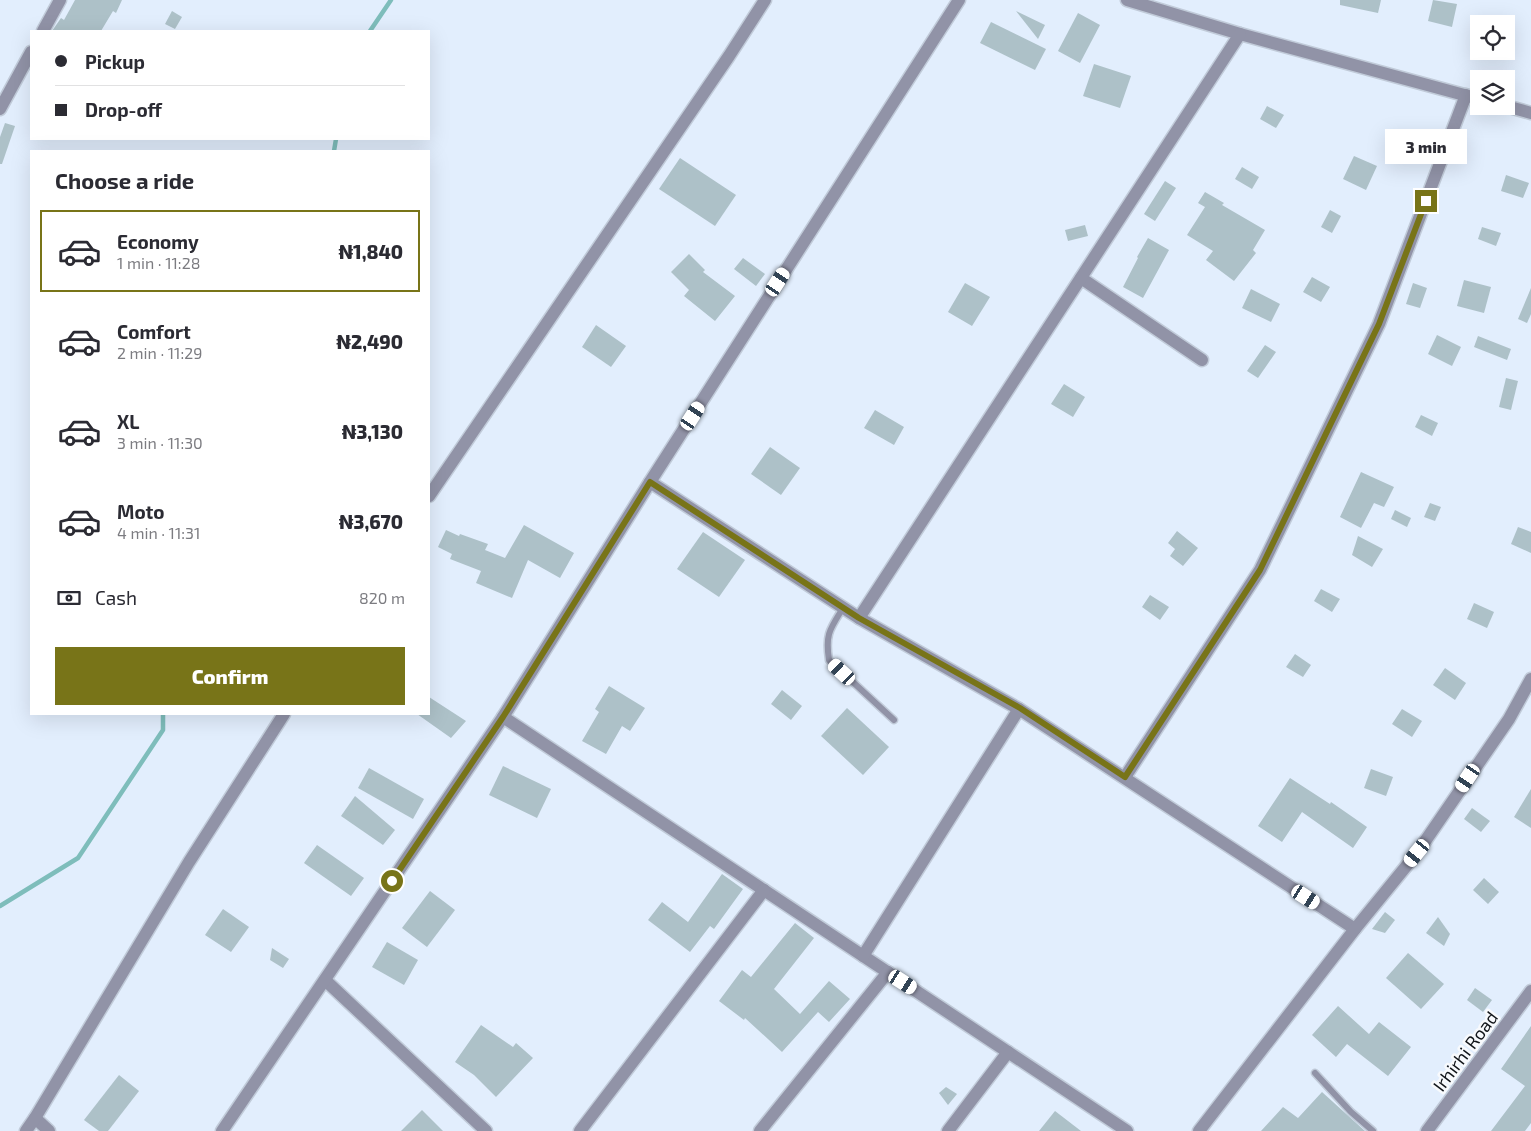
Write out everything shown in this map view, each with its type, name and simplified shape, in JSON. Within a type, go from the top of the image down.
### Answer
[{"type":"street","points":[[44,30],[60,0]]},
{"type":"street","points":[[430,495],[765,0]]},
{"type":"street","points":[[222,1131],[503,717],[650,482],[959,0]]},
{"type":"street","points":[[1127,0],[1240,34],[1470,96]]},
{"type":"street","points":[[859,618],[1240,34]]},
{"type":"street","points":[[0,109],[30,54]]},
{"type":"street","points":[[1125,777],[1260,570],[1379,324],[1466,95]]},
{"type":"street","points":[[1515,109],[1531,113]]},
{"type":"street","points":[[1081,278],[1202,360]]},
{"type":"street","points":[[650,482],[859,618],[1020,708],[1355,929]]},
{"type":"street","points":[[1199,1131],[1355,929],[1417,853],[1509,718],[1531,679]]},
{"type":"street","points":[[863,956],[1020,708]]},
{"type":"street","points":[[26,1131],[189,862],[283,715]]},
{"type":"street","points":[[503,717],[1127,1131]]},
{"type":"street","points":[[580,1131],[764,890]]},
{"type":"street","points":[[760,1131],[888,972]]},
{"type":"street","points":[[325,980],[486,1131]]},
{"type":"street","name":"Irhirhi Road","points":[[1427,1131],[1531,991]]},
{"type":"street","points":[[948,1131],[1008,1052]]},
{"type":"street","points":[[35,1118],[49,1131]]},
{"type":"lane","points":[[843,608],[827,639],[829,660],[894,720]]},
{"type":"lane","points":[[1315,1073],[1351,1112],[1373,1131]]},
{"type":"building","points":[[75,0],[122,0],[116,13],[113,11],[102,30],[53,30],[61,18],[64,20]]},
{"type":"building","points":[[1340,0],[1381,0],[1378,13],[1340,5]]},
{"type":"building","points":[[1433,0],[1457,4],[1452,27],[1428,21]]},
{"type":"building","points":[[172,11],[182,17],[175,29],[165,24]]},
{"type":"building","points":[[1016,11],[1045,25],[1038,39]]},
{"type":"building","points":[[1078,13],[1100,25],[1080,63],[1058,51]]},
{"type":"building","points":[[991,22],[1046,49],[1035,70],[980,43]]},
{"type":"building","points":[[1094,64],[1131,76],[1120,108],[1083,96]]},
{"type":"building","points":[[1267,106],[1284,115],[1276,128],[1260,119]]},
{"type":"building","points":[[5,123],[15,126],[2,164],[0,164],[0,137]]},
{"type":"building","points":[[1354,156],[1377,166],[1366,190],[1343,179]]},
{"type":"building","points":[[680,158],[736,195],[715,226],[659,189]]},
{"type":"building","points":[[1242,167],[1259,177],[1252,189],[1235,179]]},
{"type":"building","points":[[1506,175],[1529,183],[1523,198],[1501,191]]},
{"type":"building","points":[[1165,181],[1176,188],[1155,221],[1144,214]]},
{"type":"building","points":[[1205,192],[1224,203],[1222,205],[1265,230],[1253,250],[1256,253],[1234,281],[1206,260],[1213,251],[1187,235],[1205,207],[1198,203]]},
{"type":"building","points":[[1330,210],[1341,216],[1332,233],[1321,227]]},
{"type":"building","points":[[1085,225],[1088,236],[1068,241],[1065,230]]},
{"type":"building","points":[[1482,227],[1501,233],[1496,246],[1478,239]]},
{"type":"building","points":[[1148,238],[1169,250],[1143,298],[1123,287]]},
{"type":"building","points":[[689,254],[705,270],[703,272],[735,296],[715,321],[684,296],[689,290],[671,272]]},
{"type":"building","points":[[743,258],[765,274],[756,286],[734,269]]},
{"type":"building","points":[[1312,277],[1330,287],[1321,302],[1303,292]]},
{"type":"building","points":[[1464,280],[1491,287],[1484,313],[1457,306]]},
{"type":"building","points":[[965,283],[990,297],[972,326],[948,312]]},
{"type":"building","points":[[1413,283],[1427,288],[1420,308],[1406,304]]},
{"type":"building","points":[[1531,288],[1531,314],[1527,323],[1518,319]]},
{"type":"building","points":[[1251,289],[1280,304],[1271,322],[1242,308]]},
{"type":"building","points":[[596,325],[626,346],[611,367],[582,347]]},
{"type":"building","points":[[1437,335],[1461,347],[1452,366],[1428,354]]},
{"type":"building","points":[[1478,336],[1511,349],[1507,360],[1474,347]]},
{"type":"building","points":[[1265,345],[1276,352],[1258,378],[1247,371]]},
{"type":"building","points":[[1506,378],[1518,381],[1511,410],[1499,407]]},
{"type":"building","points":[[1064,384],[1085,397],[1073,417],[1051,404]]},
{"type":"building","points":[[875,410],[904,427],[894,445],[864,428]]},
{"type":"building","points":[[1421,415],[1438,423],[1432,436],[1415,427]]},
{"type":"building","points":[[770,447],[800,468],[781,495],[751,474]]},
{"type":"building","points":[[1361,472],[1394,487],[1384,507],[1374,503],[1361,528],[1340,517]]},
{"type":"building","points":[[1430,503],[1441,507],[1435,521],[1424,517]]},
{"type":"building","points":[[1395,510],[1411,518],[1407,527],[1391,519]]},
{"type":"building","points":[[524,525],[574,553],[560,578],[528,560],[512,598],[476,583],[481,571],[450,559],[452,554],[438,547],[446,530],[459,536],[460,534],[488,544],[485,550],[505,558]]},
{"type":"building","points":[[1518,527],[1531,532],[1531,553],[1511,544]]},
{"type":"building","points":[[1177,531],[1198,548],[1183,566],[1170,556],[1175,549],[1168,543]]},
{"type":"building","points":[[703,532],[745,560],[719,597],[677,569]]},
{"type":"building","points":[[1358,536],[1383,549],[1372,567],[1352,555]]},
{"type":"building","points":[[1321,589],[1340,599],[1332,612],[1314,601]]},
{"type":"building","points":[[1150,595],[1169,607],[1160,620],[1142,607]]},
{"type":"building","points":[[1474,603],[1494,612],[1487,628],[1467,619]]},
{"type":"building","points":[[1295,654],[1311,665],[1303,677],[1286,667]]},
{"type":"building","points":[[1445,668],[1466,683],[1455,700],[1433,685]]},
{"type":"building","points":[[609,686],[645,708],[630,731],[622,726],[606,754],[582,741],[599,712],[595,709]]},
{"type":"building","points":[[782,690],[802,706],[791,720],[771,704]]},
{"type":"building","points":[[430,698],[466,721],[451,738],[418,715],[430,715]]},
{"type":"building","points":[[847,708],[889,747],[863,775],[821,736]]},
{"type":"building","points":[[1402,709],[1422,721],[1412,737],[1392,724]]},
{"type":"building","points":[[503,766],[551,789],[537,818],[489,795]]},
{"type":"building","points":[[369,768],[424,799],[413,819],[358,788]]},
{"type":"building","points":[[1371,769],[1393,777],[1386,796],[1364,788]]},
{"type":"building","points":[[1290,778],[1330,804],[1331,802],[1367,827],[1353,848],[1302,812],[1282,842],[1258,826]]},
{"type":"building","points":[[1531,789],[1531,828],[1514,817]]},
{"type":"building","points":[[355,796],[395,830],[383,845],[341,816]]},
{"type":"building","points":[[1472,808],[1490,821],[1481,832],[1464,819]]},
{"type":"building","points":[[317,845],[364,878],[351,896],[304,863]]},
{"type":"building","points":[[722,874],[743,889],[714,929],[710,926],[690,952],[648,920],[662,902],[688,922]]},
{"type":"building","points":[[1484,878],[1499,892],[1488,904],[1473,890]]},
{"type":"building","points":[[430,891],[455,910],[427,947],[402,928]]},
{"type":"building","points":[[223,909],[249,927],[231,952],[205,935]]},
{"type":"building","points":[[1385,912],[1395,920],[1385,933],[1372,929]]},
{"type":"building","points":[[1438,917],[1450,934],[1444,946],[1426,933]]},
{"type":"building","points":[[795,923],[814,938],[774,989],[800,1014],[829,981],[850,999],[829,1022],[818,1012],[782,1052],[745,1018],[744,1020],[719,1001],[742,970],[751,977]]},
{"type":"building","points":[[387,942],[418,960],[404,985],[372,967]]},
{"type":"building","points":[[272,948],[289,959],[283,968],[270,960]]},
{"type":"building","points":[[1408,953],[1444,984],[1421,1009],[1386,978]]},
{"type":"building","points":[[1475,988],[1492,1000],[1483,1012],[1467,1000]]},
{"type":"building","points":[[1338,1006],[1369,1034],[1379,1022],[1411,1047],[1388,1076],[1347,1044],[1336,1057],[1312,1035]]},
{"type":"building","points":[[481,1025],[513,1047],[516,1043],[533,1058],[496,1097],[474,1075],[455,1062]]},
{"type":"building","points":[[1531,1026],[1531,1123],[1525,1131],[1491,1131],[1525,1086],[1501,1069]]},
{"type":"building","points":[[119,1075],[139,1091],[108,1131],[99,1131],[84,1120]]},
{"type":"building","points":[[946,1087],[957,1094],[948,1105],[939,1093]]},
{"type":"building","points":[[1322,1092],[1365,1131],[1261,1131],[1283,1107],[1298,1118]]},
{"type":"building","points":[[422,1110],[443,1131],[401,1131]]},
{"type":"building","points":[[1055,1111],[1081,1131],[1039,1131]]},
{"type":"waterway","points":[[371,30],[391,0]]},
{"type":"waterway","points":[[334,150],[336,140]]},
{"type":"waterway","points":[[0,906],[78,858],[163,730],[163,715]]},
{"type":"route","points":[[392,881],[503,717],[650,482],[859,618],[1020,708],[1125,777],[1260,570],[1379,324],[1426,201]]}]
